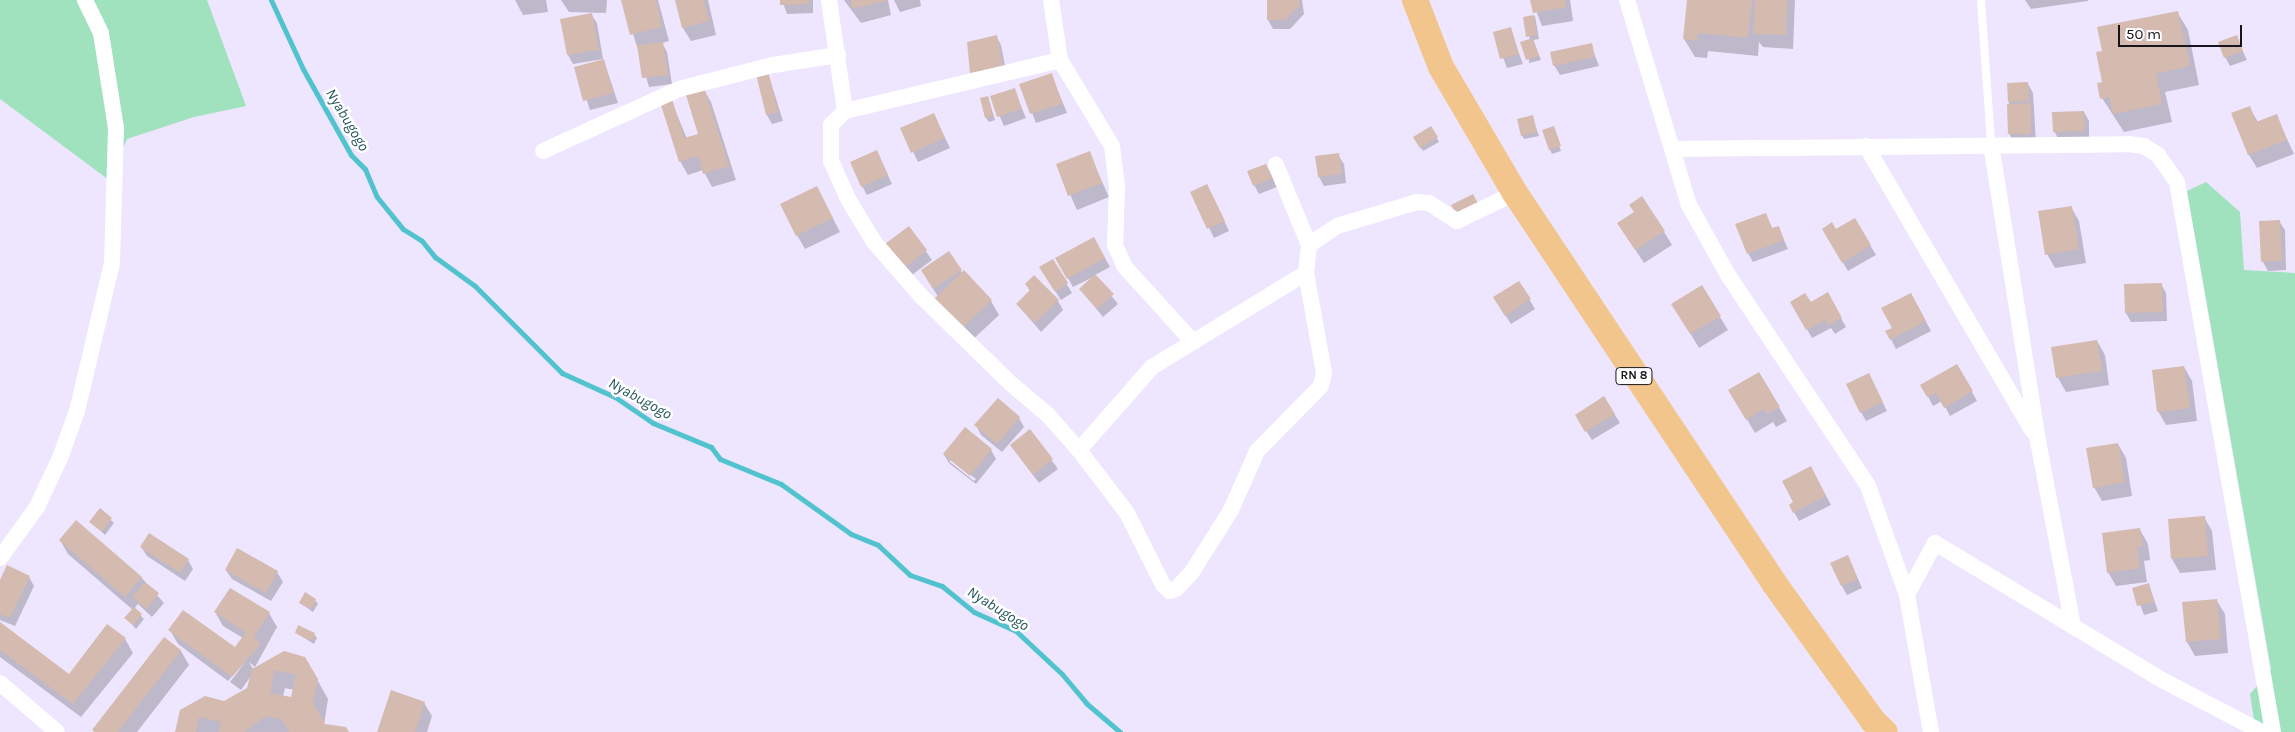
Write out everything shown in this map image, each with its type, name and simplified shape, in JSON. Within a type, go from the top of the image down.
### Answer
[{"type":"main road","name":"RN 8","points":[[1415,0],[1442,67],[1515,193],[1774,583],[1873,721],[1885,732]]},
{"type":"street","points":[[0,558],[37,507],[60,458],[76,411],[112,263],[116,128],[101,33],[85,0]]},
{"type":"street","points":[[829,0],[845,112]]},
{"type":"street","points":[[1051,0],[1060,60],[1112,146],[1117,186],[1115,245],[1122,260],[1193,342]]},
{"type":"street","points":[[1628,0],[1689,205],[1728,275],[1868,486],[1907,596],[1931,732]]},
{"type":"street","points":[[544,151],[679,88],[773,65],[838,55]]},
{"type":"street","points":[[1060,60],[845,112],[831,124],[829,132],[832,161],[848,199],[874,242],[921,296],[1010,383],[1048,415],[1080,450],[1127,513],[1163,585],[1170,590],[1176,589],[1192,572],[1231,510],[1257,451],[1321,386],[1324,373],[1306,273],[1309,245],[1276,165]]},
{"type":"street","points":[[1672,149],[1991,144],[2144,146],[2158,154],[2177,182],[2273,732]]},
{"type":"street","points":[[1991,144],[2038,441],[2073,627]]},
{"type":"street","points":[[1866,146],[2038,441]]},
{"type":"street","points":[[1309,245],[1337,226],[1417,202],[1429,203],[1456,220],[1515,193]]},
{"type":"street","points":[[1080,450],[1152,367],[1306,273]]},
{"type":"street","points":[[1907,596],[1935,543],[2073,627],[2262,732]]},
{"type":"street","points":[[0,682],[57,732]]},
{"type":"lane","points":[[1981,0],[1991,144]]},
{"type":"green space","points":[[0,0],[207,0],[246,106],[194,117],[127,139],[109,180],[0,99]]},
{"type":"green space","points":[[2206,182],[2240,212],[2244,270],[2295,273],[2295,732],[2256,732],[2250,694],[2271,669],[2187,191]]},
{"type":"building","points":[[621,0],[656,0],[662,27],[630,35]]},
{"type":"building","points":[[675,0],[704,0],[709,21],[682,28]]},
{"type":"building","points":[[780,0],[809,0],[809,4],[780,5]]},
{"type":"building","points":[[851,0],[886,0],[886,1],[852,9]]},
{"type":"building","points":[[1267,0],[1299,0],[1300,5],[1285,20],[1267,20]]},
{"type":"building","points":[[1530,0],[1565,0],[1566,7],[1533,13]]},
{"type":"building","points":[[1687,0],[1752,0],[1748,38],[1698,33],[1697,41],[1683,39]]},
{"type":"building","points":[[1755,0],[1787,0],[1786,35],[1753,34]]},
{"type":"building","points":[[2178,11],[2190,66],[2156,74],[2162,104],[2113,114],[2109,97],[2100,99],[2097,83],[2102,82],[2096,52],[2102,51],[2097,27]]},
{"type":"building","points":[[592,13],[599,50],[567,55],[560,19]]},
{"type":"building","points":[[1534,15],[1537,35],[1526,37],[1523,17]]},
{"type":"building","points":[[1511,27],[1519,54],[1500,59],[1493,32]]},
{"type":"building","points":[[997,35],[1003,67],[970,73],[967,42]]},
{"type":"building","points":[[2237,35],[2243,51],[2224,58],[2218,42]]},
{"type":"building","points":[[1533,38],[1539,56],[1526,60],[1520,42]]},
{"type":"building","points":[[663,42],[668,75],[642,78],[637,45]]},
{"type":"building","points":[[1592,43],[1595,57],[1553,66],[1550,52]]},
{"type":"building","points":[[604,59],[613,93],[583,101],[574,67]]},
{"type":"building","points":[[768,71],[778,112],[766,115],[756,74]]},
{"type":"building","points":[[1052,73],[1062,104],[1030,114],[1019,84]]},
{"type":"building","points":[[2028,82],[2029,101],[2008,102],[2007,83]]},
{"type":"building","points":[[704,87],[729,166],[703,174],[698,156],[679,162],[660,102],[672,99],[684,138],[698,134],[685,92]]},
{"type":"building","points":[[1015,88],[1022,109],[997,117],[990,96]]},
{"type":"building","points":[[988,96],[993,116],[985,118],[980,98]]},
{"type":"building","points":[[2031,103],[2031,134],[2008,134],[2007,104]]},
{"type":"building","points":[[2250,106],[2256,122],[2277,114],[2287,140],[2248,155],[2231,113]]},
{"type":"building","points":[[2084,111],[2085,131],[2053,132],[2052,112]]},
{"type":"building","points":[[934,113],[945,138],[911,153],[900,128]]},
{"type":"building","points":[[1533,115],[1537,132],[1521,136],[1517,119]]},
{"type":"building","points":[[1431,126],[1438,137],[1420,148],[1413,137]]},
{"type":"building","points":[[1554,126],[1561,146],[1549,150],[1542,130]]},
{"type":"building","points":[[877,150],[888,175],[861,187],[850,162]]},
{"type":"building","points":[[1090,151],[1102,183],[1068,196],[1056,164]]},
{"type":"building","points":[[1339,153],[1342,174],[1318,177],[1315,156]]},
{"type":"building","points":[[1266,164],[1273,178],[1253,186],[1247,171]]},
{"type":"building","points":[[1207,184],[1225,221],[1207,229],[1190,192]]},
{"type":"building","points":[[817,186],[833,218],[796,236],[780,204]]},
{"type":"building","points":[[1473,194],[1480,207],[1458,218],[1451,205]]},
{"type":"building","points":[[1642,196],[1665,231],[1635,250],[1617,223],[1634,212],[1629,205]]},
{"type":"building","points":[[2072,206],[2079,249],[2045,255],[2038,211]]},
{"type":"building","points":[[1766,213],[1772,228],[1779,226],[1784,240],[1747,254],[1735,224]]},
{"type":"building","points":[[1855,218],[1871,245],[1842,263],[1822,229],[1832,222],[1836,229]]},
{"type":"building","points":[[2280,220],[2282,261],[2261,262],[2259,221]]},
{"type":"building","points":[[909,226],[927,250],[903,269],[885,244]]},
{"type":"building","points":[[1094,237],[1105,258],[1067,279],[1055,258]]},
{"type":"building","points":[[949,251],[962,270],[933,289],[921,270]]},
{"type":"building","points":[[1053,259],[1068,283],[1055,292],[1039,267]]},
{"type":"building","points":[[964,270],[992,300],[959,331],[931,302]]},
{"type":"building","points":[[1095,274],[1114,294],[1097,309],[1079,289]]},
{"type":"building","points":[[1034,275],[1059,300],[1035,323],[1016,304],[1030,290],[1025,284]]},
{"type":"building","points":[[1519,281],[1531,299],[1505,316],[1493,297]]},
{"type":"building","points":[[2162,283],[2163,312],[2125,313],[2124,284]]},
{"type":"building","points":[[1702,285],[1721,316],[1690,334],[1671,304]]},
{"type":"building","points":[[1828,292],[1842,318],[1828,326],[1825,320],[1806,330],[1790,302],[1805,293],[1811,302]]},
{"type":"building","points":[[1911,293],[1926,321],[1890,340],[1885,331],[1892,328],[1881,308]]},
{"type":"building","points":[[2097,340],[2102,371],[2056,378],[2051,347]]},
{"type":"building","points":[[1957,364],[1973,391],[1944,408],[1936,393],[1927,397],[1920,385]]},
{"type":"building","points":[[2184,366],[2190,408],[2157,412],[2152,370]]},
{"type":"building","points":[[1759,372],[1780,407],[1767,414],[1764,409],[1746,420],[1728,390]]},
{"type":"building","points":[[1869,373],[1883,402],[1860,413],[1846,384]]},
{"type":"building","points":[[1604,396],[1615,414],[1585,432],[1575,415]]},
{"type":"building","points":[[998,398],[1020,417],[997,444],[974,425]]},
{"type":"building","points":[[965,427],[992,449],[970,476],[943,454]]},
{"type":"building","points":[[1030,429],[1053,459],[1033,475],[1010,445]]},
{"type":"building","points":[[2118,443],[2125,482],[2093,488],[2086,448]]},
{"type":"building","points":[[1811,466],[1826,496],[1793,513],[1789,505],[1793,502],[1782,481]]},
{"type":"building","points":[[100,508],[112,518],[102,532],[89,522]]},
{"type":"building","points":[[2205,516],[2208,556],[2171,559],[2168,519]]},
{"type":"building","points":[[76,520],[142,577],[125,597],[59,540]]},
{"type":"building","points":[[2140,528],[2143,546],[2137,547],[2140,568],[2107,573],[2102,533]]},
{"type":"building","points":[[149,533],[189,559],[180,573],[140,547]]},
{"type":"building","points":[[237,548],[278,571],[266,593],[225,570]]},
{"type":"building","points":[[1848,555],[1858,579],[1841,586],[1830,563]]},
{"type":"building","points":[[7,565],[30,576],[10,618],[0,614],[0,580]]},
{"type":"building","points":[[145,582],[159,593],[147,609],[132,597]]},
{"type":"building","points":[[2149,583],[2154,602],[2137,606],[2132,588]]},
{"type":"building","points":[[230,588],[270,612],[254,637],[261,643],[232,677],[168,630],[183,610],[235,647],[246,632],[214,612]]},
{"type":"building","points":[[305,592],[316,599],[311,609],[299,603]]},
{"type":"building","points":[[2217,599],[2221,639],[2186,642],[2182,602]]},
{"type":"building","points":[[134,607],[142,614],[133,625],[124,618]]},
{"type":"building","points":[[0,622],[69,674],[107,624],[126,638],[73,704],[0,650]]},
{"type":"building","points":[[298,625],[315,633],[312,641],[295,633]]},
{"type":"building","points":[[164,637],[181,650],[118,732],[95,732],[92,730]]},
{"type":"building","points":[[284,651],[305,657],[318,679],[313,703],[325,724],[346,727],[349,732],[289,732],[282,720],[266,716],[244,732],[219,732],[221,722],[199,717],[196,732],[175,732],[180,710],[205,696],[224,701],[247,688],[252,669]],"holes":[[[275,670],[296,675],[291,697],[270,693]]]},
{"type":"building","points":[[391,690],[425,702],[415,732],[377,732]]},
{"type":"waterway","name":"Nyabugogo","points":[[271,0],[303,69],[351,155],[365,169],[377,197],[403,229],[422,241],[435,257],[475,286],[562,373],[615,397],[653,423],[711,447],[720,459],[781,484],[851,534],[878,545],[910,575],[942,586],[974,612],[1016,631],[1062,674],[1086,703],[1120,732]]}]
